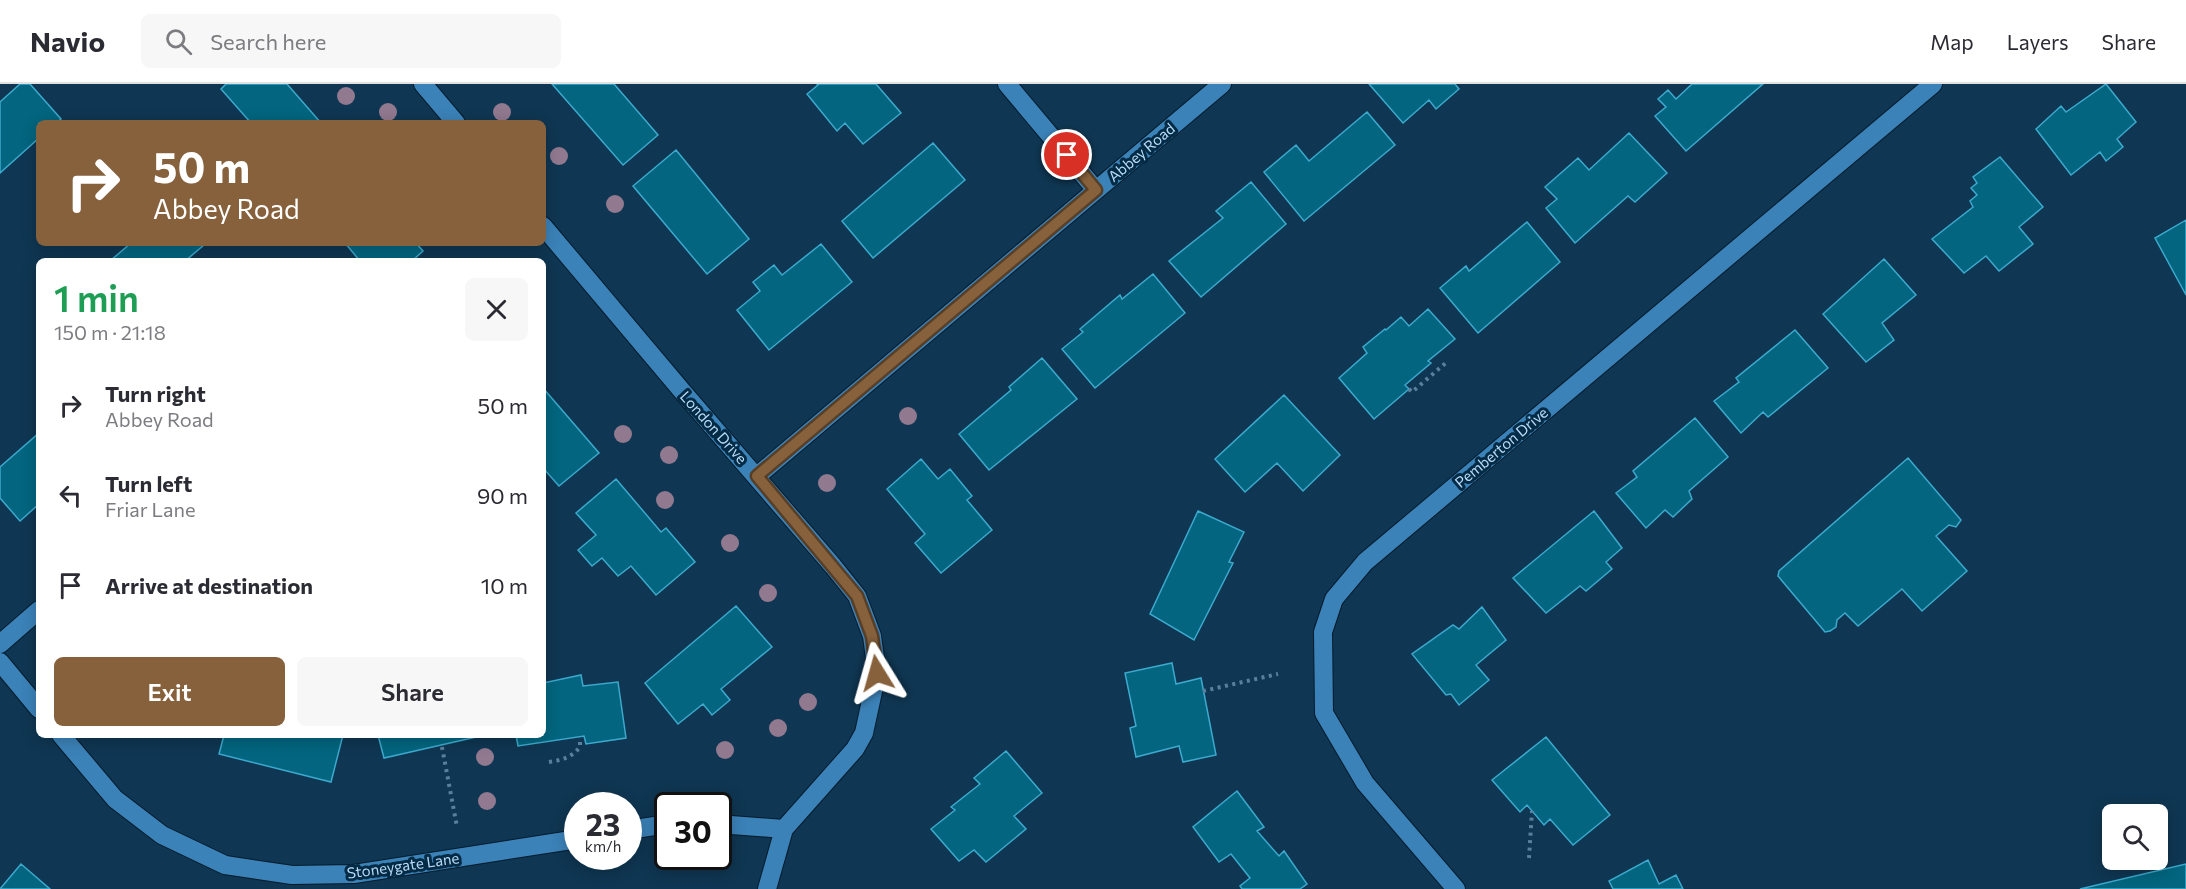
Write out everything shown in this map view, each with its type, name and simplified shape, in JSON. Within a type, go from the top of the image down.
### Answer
[{"type":"street","points":[[423,84],[453,120]]},
{"type":"street","points":[[1007,84],[1096,190]]},
{"type":"street","name":"Abbey Road","points":[[757,476],[1222,84]]},
{"type":"street","name":"Pemberton Drive","points":[[1456,889],[1365,783],[1324,713],[1323,632],[1334,599],[1365,562],[1933,84]]},
{"type":"street","name":"London Drive","points":[[546,230],[857,596],[872,636],[877,673],[864,733],[855,749],[783,829],[766,889]]},
{"type":"street","points":[[0,644],[36,613]]},
{"type":"street","points":[[0,662],[36,705]]},
{"type":"street","name":"Stoneygate Lane","points":[[64,738],[115,799],[162,835],[225,865],[292,875],[354,874],[564,840]]},
{"type":"street","points":[[732,825],[783,829]]},
{"type":"path","points":[[1408,389],[1412,392],[1448,361]]},
{"type":"path","points":[[1203,691],[1278,674]]},
{"type":"path","points":[[549,762],[574,755],[580,747],[580,739]]},
{"type":"path","points":[[441,747],[457,827]]},
{"type":"path","points":[[1529,858],[1532,811]]},
{"type":"building","points":[[20,84],[30,84],[61,119],[36,120],[36,141],[0,173],[0,102]]},
{"type":"building","points":[[226,84],[287,84],[318,120],[248,120],[221,89]]},
{"type":"building","points":[[552,84],[614,84],[658,135],[623,165]]},
{"type":"building","points":[[817,84],[876,84],[901,113],[863,144],[845,123],[837,131],[807,94]]},
{"type":"building","points":[[1369,84],[1455,84],[1459,89],[1436,109],[1429,100],[1403,123]]},
{"type":"building","points":[[1692,84],[1763,84],[1686,151],[1655,116],[1666,107],[1658,99],[1668,90],[1676,99]]},
{"type":"building","points":[[2106,84],[2136,122],[2117,139],[2123,147],[2106,161],[2100,152],[2071,175],[2036,129],[2061,106],[2066,112]]},
{"type":"building","points":[[1367,112],[1395,145],[1304,221],[1264,172],[1296,145],[1309,161]]},
{"type":"building","points":[[1629,133],[1667,173],[1635,202],[1628,196],[1575,243],[1546,208],[1557,199],[1545,187],[1578,158],[1589,170]]},
{"type":"building","points":[[933,143],[965,180],[873,258],[842,221]]},
{"type":"building","points":[[676,150],[749,239],[707,274],[633,186]]},
{"type":"building","points":[[2000,157],[2043,207],[2019,227],[2033,244],[1999,271],[1986,256],[1964,273],[1932,239],[1973,207],[1970,201],[1977,195],[1971,188],[1977,183],[1973,177]]},
{"type":"building","points":[[1251,182],[1286,224],[1201,297],[1169,261],[1223,218],[1216,211]]},
{"type":"building","points":[[2186,220],[2186,295],[2155,238]]},
{"type":"building","points":[[1527,222],[1560,262],[1478,333],[1440,288],[1466,266],[1469,271]]},
{"type":"building","points":[[821,244],[852,282],[769,350],[737,310],[760,291],[753,282],[774,265],[782,275]]},
{"type":"building","points":[[128,246],[203,246],[189,258],[114,258]]},
{"type":"building","points":[[348,246],[419,246],[423,251],[415,258],[358,258]]},
{"type":"building","points":[[1884,259],[1916,295],[1882,323],[1894,340],[1866,362],[1823,314]]},
{"type":"building","points":[[1153,274],[1185,313],[1095,388],[1062,349],[1083,332],[1080,329],[1120,295],[1122,299]]},
{"type":"building","points":[[1428,309],[1455,339],[1428,361],[1431,363],[1405,385],[1409,389],[1374,419],[1339,378],[1367,353],[1363,347],[1385,329],[1401,317],[1409,326]]},
{"type":"building","points":[[1795,330],[1828,368],[1768,417],[1763,412],[1741,433],[1714,401],[1739,382],[1736,378]]},
{"type":"building","points":[[1042,358],[1077,399],[989,470],[959,434],[1011,390],[1009,387]]},
{"type":"building","points":[[546,391],[599,453],[559,486],[546,471]]},
{"type":"building","points":[[1284,395],[1340,455],[1303,491],[1277,463],[1245,492],[1215,459]]},
{"type":"building","points":[[1695,418],[1728,457],[1689,491],[1692,499],[1673,517],[1665,510],[1646,528],[1616,493],[1637,477],[1633,471]]},
{"type":"building","points":[[36,436],[36,507],[20,521],[0,498],[0,467]]},
{"type":"building","points":[[1908,458],[1961,520],[1956,527],[1949,525],[1936,536],[1967,571],[1922,611],[1902,589],[1858,626],[1845,613],[1837,620],[1836,627],[1825,632],[1778,576],[1779,571]]},
{"type":"building","points":[[921,459],[938,479],[950,469],[972,496],[967,500],[992,530],[941,573],[915,543],[925,534],[887,489]]},
{"type":"building","points":[[616,479],[661,532],[666,528],[695,562],[656,595],[631,566],[618,576],[602,558],[592,566],[578,550],[596,535],[576,513]]},
{"type":"building","points":[[1198,511],[1244,532],[1229,562],[1233,563],[1194,640],[1150,614]]},
{"type":"building","points":[[1594,511],[1622,548],[1606,562],[1612,569],[1586,591],[1580,586],[1546,613],[1513,578]]},
{"type":"building","points":[[736,606],[772,647],[721,689],[730,700],[712,715],[703,704],[678,724],[645,683]]},
{"type":"building","points":[[1482,607],[1506,640],[1476,665],[1489,680],[1459,705],[1451,694],[1446,695],[1412,654],[1453,625],[1459,629]]},
{"type":"building","points":[[1172,663],[1176,684],[1201,678],[1216,755],[1183,762],[1179,746],[1136,757],[1130,728],[1136,726],[1125,673]]},
{"type":"building","points":[[581,675],[583,686],[618,682],[626,738],[586,744],[584,736],[518,746],[517,738],[546,738],[546,682]]},
{"type":"building","points":[[1546,737],[1610,815],[1573,845],[1550,819],[1544,825],[1527,805],[1520,812],[1492,780]]},
{"type":"building","points":[[223,738],[342,738],[331,782],[219,754]]},
{"type":"building","points":[[379,738],[472,738],[384,758]]},
{"type":"building","points":[[1006,751],[1042,793],[1014,816],[1026,829],[986,862],[974,850],[959,861],[931,829],[955,810],[951,807],[980,784],[974,778]]},
{"type":"building","points":[[1237,791],[1264,827],[1257,831],[1279,856],[1284,851],[1307,884],[1300,889],[1242,889],[1240,886],[1250,878],[1231,854],[1219,862],[1193,827]]},
{"type":"building","points":[[1648,860],[1659,884],[1676,875],[1683,889],[1613,889],[1609,881]]},
{"type":"building","points":[[21,864],[50,889],[0,889]]},
{"type":"building","points":[[2186,864],[2186,889],[2080,889],[2168,870]]},
{"type":"route","points":[[877,673],[872,636],[857,596],[757,476],[1096,190],[1067,155]]}]
